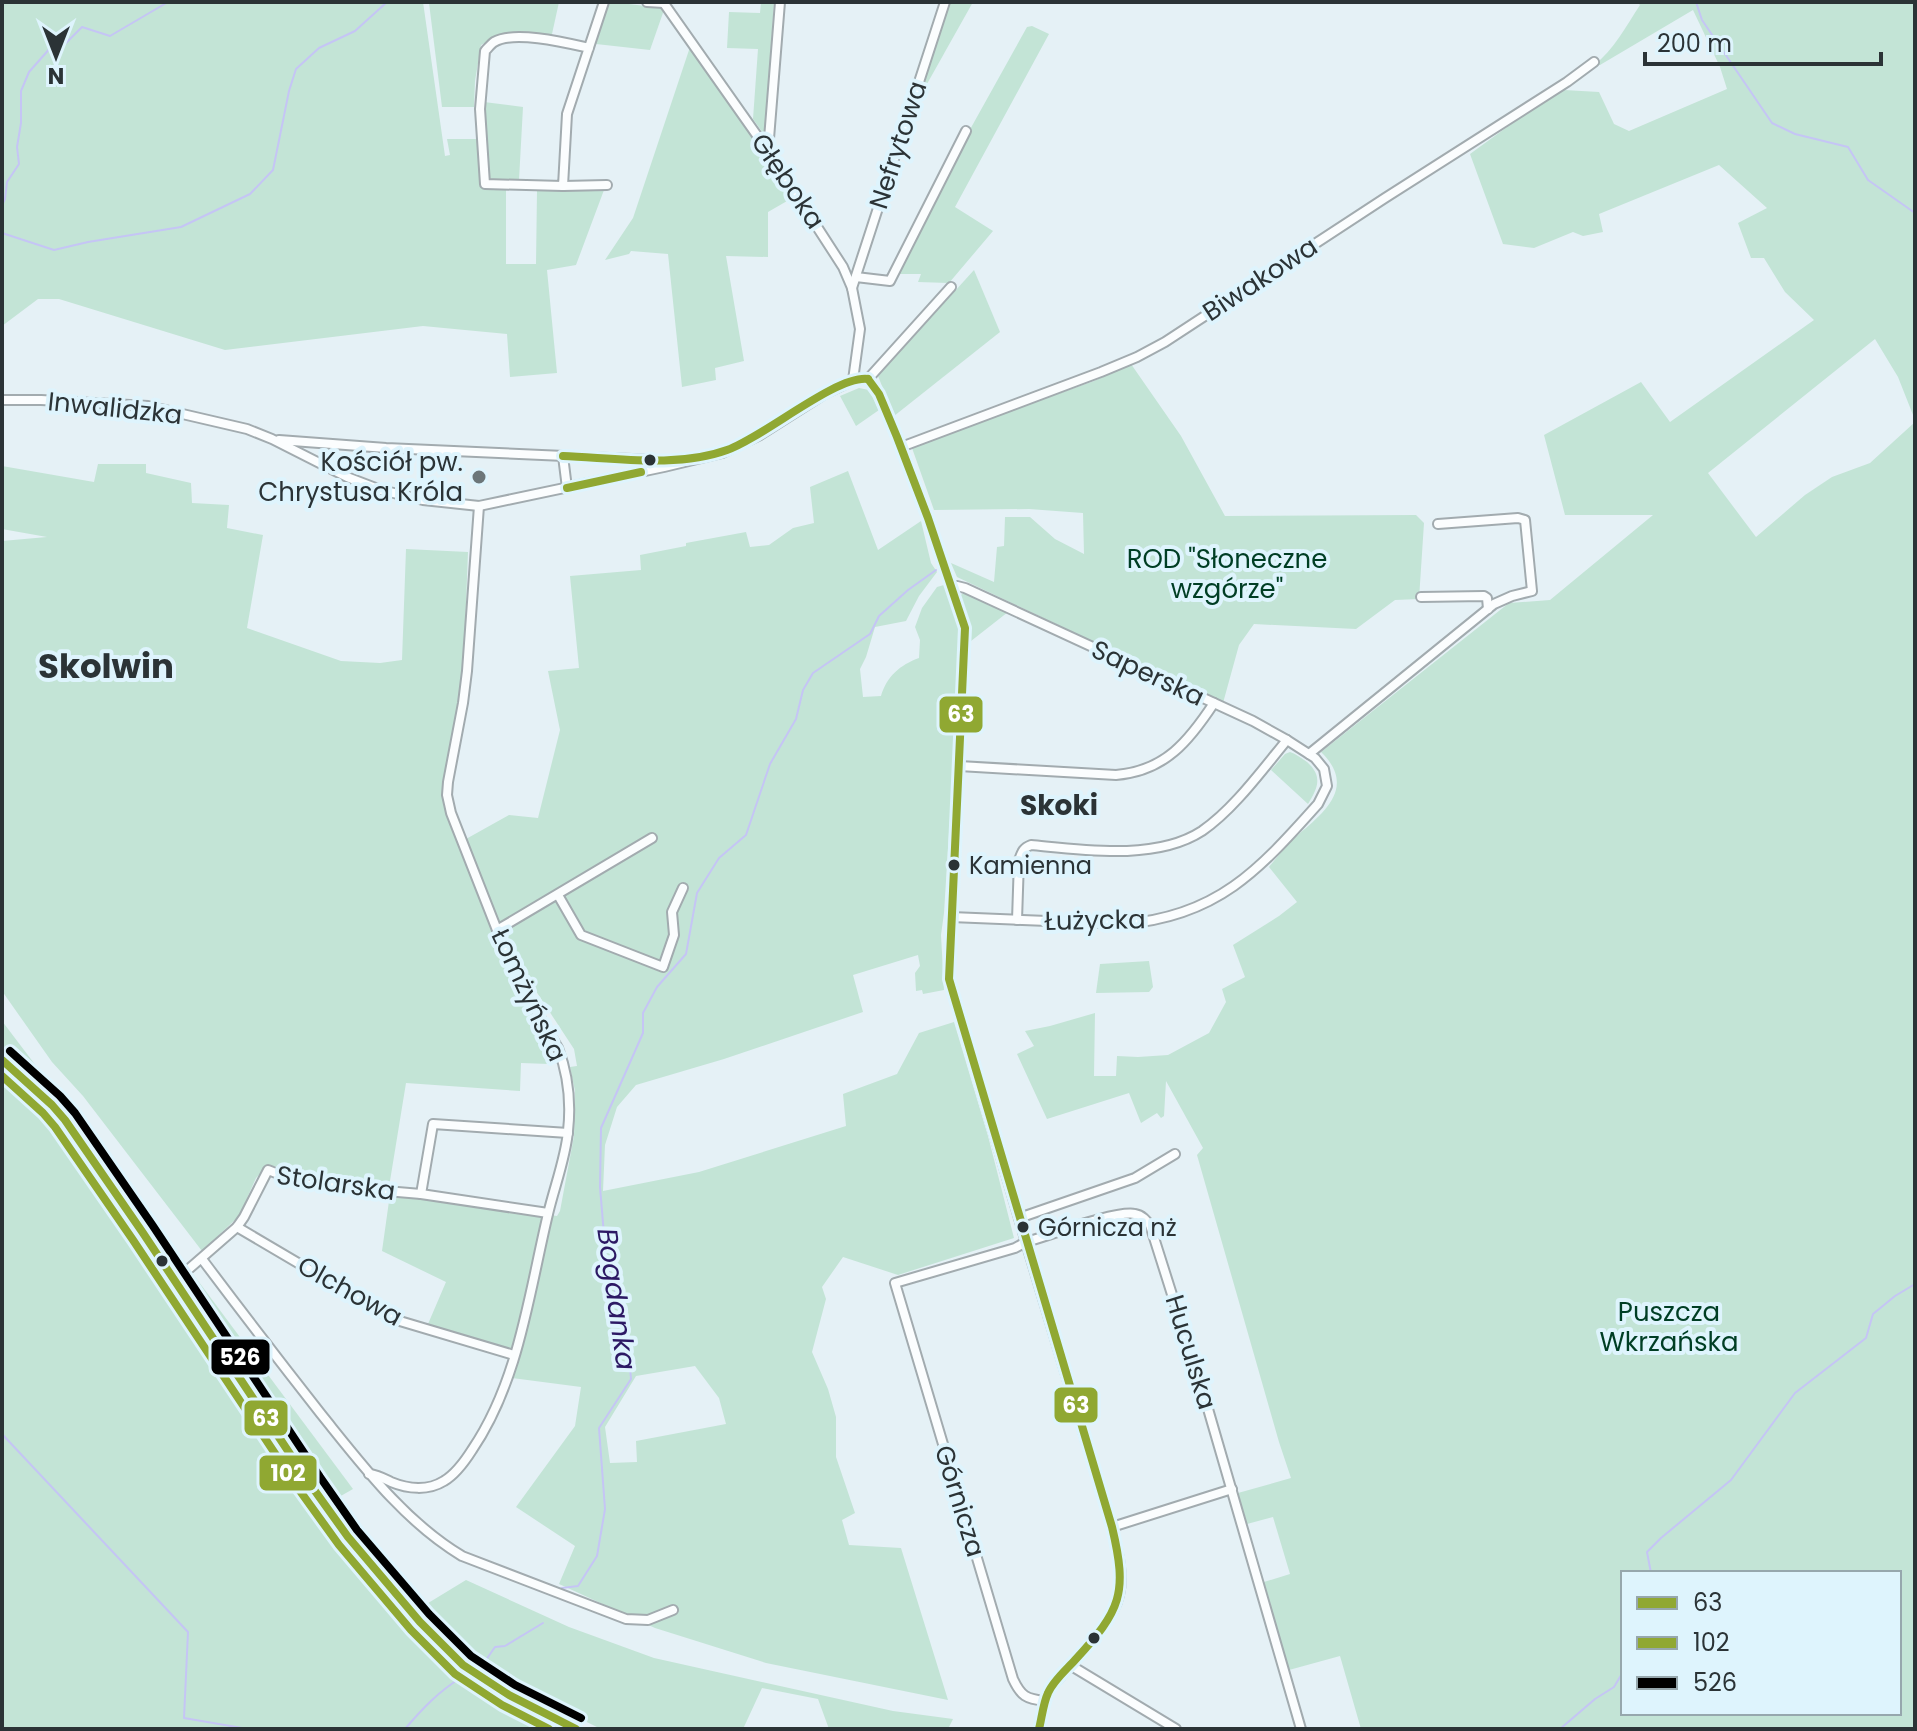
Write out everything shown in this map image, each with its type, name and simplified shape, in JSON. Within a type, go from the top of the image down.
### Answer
[{"type":"street","points":[[647,2],[664,3]]},
{"type":"street","points":[[768,151],[780,2]]},
{"type":"street","name":"Nefrytowa","points":[[852,288],[945,2]]},
{"type":"street","points":[[563,186],[567,114],[603,3]]},
{"type":"street","name":"Głęboka","points":[[664,3],[837,256],[852,288],[860,329],[853,380]]},
{"type":"street","points":[[589,48],[546,39],[522,38],[499,40],[485,51],[480,109],[485,184],[607,185]]},
{"type":"street","name":"Biwakowa","points":[[901,447],[1101,372],[1165,342],[1594,62]]},
{"type":"street","points":[[856,277],[890,281],[966,131]]},
{"type":"street","points":[[951,287],[868,379],[881,398],[901,447],[952,587],[965,634],[949,979],[1112,1527],[1120,1571],[1119,1598],[1106,1623],[1050,1688],[1039,1729]]},
{"type":"street","name":"Inwalidzka","points":[[2,400],[152,407],[241,427],[369,486],[423,500],[479,506],[716,455],[743,444],[819,397],[853,380],[868,379]]},
{"type":"street","name":"Inwalidzka","points":[[272,439],[325,445],[694,461]]},
{"type":"street","points":[[318,464],[325,445]]},
{"type":"street","points":[[563,456],[567,488]]},
{"type":"street","points":[[641,460],[645,464],[643,472]]},
{"type":"street","name":"Łomżyńska","points":[[397,1503],[401,1495],[412,1488],[433,1486],[445,1481],[464,1463],[489,1421],[526,1319],[568,1133],[568,1094],[562,1058],[523,988],[497,930],[455,824],[447,795],[467,671],[479,506]]},
{"type":"street","points":[[1309,754],[1488,609],[1512,596],[1532,591],[1525,520],[1438,524]]},
{"type":"street","name":"Saperska","points":[[952,587],[965,588],[1262,725],[1322,765],[1328,782]]},
{"type":"street","points":[[1421,597],[1484,596],[1488,609]]},
{"type":"street","points":[[959,766],[1116,775],[1129,773],[1156,764],[1181,746],[1198,729],[1214,703]]},
{"type":"street","points":[[1017,920],[1019,860],[1026,847],[1144,850],[1180,842],[1216,820],[1287,740]]},
{"type":"street","name":"Łużycka","points":[[951,917],[1093,923],[1145,922],[1175,916],[1219,897],[1266,860],[1318,804],[1328,782]]},
{"type":"street","points":[[497,930],[652,838]]},
{"type":"street","points":[[558,895],[581,935],[663,967],[674,935],[672,912],[683,888]]},
{"type":"street","points":[[2,1060],[63,1116],[340,1526],[420,1622],[474,1674],[576,1729]]},
{"type":"street","points":[[421,1194],[433,1124],[568,1133]]},
{"type":"street","points":[[1019,1218],[1135,1178],[1175,1154]]},
{"type":"street","name":"Stolarska","points":[[175,1281],[237,1227],[268,1170],[304,1184],[421,1194],[548,1213]]},
{"type":"street","name":"Huculska","points":[[1026,1242],[1117,1215],[1135,1214],[1150,1225],[1232,1489],[1301,1729]]},
{"type":"street","name":"Olchowa","points":[[237,1227],[393,1319],[514,1355]]},
{"type":"street","name":"Górnicza","points":[[1026,1242],[1015,1248],[895,1283],[1011,1675],[1025,1697],[1045,1701]]},
{"type":"street","points":[[202,1259],[380,1488],[453,1551],[626,1619],[648,1620],[673,1610]]},
{"type":"street","points":[[369,1474],[412,1488]]},
{"type":"street","points":[[1112,1527],[1232,1489]]},
{"type":"street","points":[[1070,1665],[1176,1729]]},
{"type":"green space","points":[[2,2],[423,2],[445,156],[450,155],[447,139],[486,139],[484,102],[523,107],[519,180],[506,180],[506,264],[536,264],[537,191],[604,190],[576,265],[547,270],[557,373],[510,377],[507,334],[423,326],[225,350],[59,299],[38,299],[2,326]]},
{"type":"green space","points":[[559,2],[552,34],[501,34],[481,45],[474,107],[442,107],[429,3]]},
{"type":"green space","points":[[612,2],[664,10],[650,50],[596,44]]},
{"type":"green space","points":[[761,2],[774,2],[765,136],[753,119],[758,49],[727,48],[729,12],[760,13]]},
{"type":"green space","points":[[950,2],[973,2],[914,107]]},
{"type":"green space","name":"Puszcza Wkrzańska","points":[[1637,2],[1915,2],[1915,420],[1898,377],[1875,339],[1708,473],[1756,537],[1805,495],[1832,477],[1870,463],[1915,422],[1915,1729],[1361,1729],[1340,1656],[1289,1670],[1264,1582],[1290,1574],[1273,1517],[1247,1524],[1238,1493],[1291,1478],[1197,1155],[1203,1148],[1166,1081],[1164,1116],[1161,1118],[1157,1113],[1141,1123],[1129,1093],[1047,1119],[1017,1054],[1034,1046],[1025,1031],[1095,1013],[1094,1076],[1116,1076],[1117,1056],[1168,1055],[1209,1033],[1226,1002],[1222,989],[1245,977],[1233,945],[1297,902],[1269,867],[1291,841],[1319,816],[1333,797],[1337,787],[1336,776],[1321,752],[1509,603],[1550,600],[1653,515],[1565,515],[1544,435],[1641,382],[1670,422],[1814,320],[1785,292],[1764,258],[1751,258],[1738,223],[1767,208],[1719,165],[1599,214],[1603,232],[1583,236],[1573,232],[1534,248],[1503,244],[1470,154],[1540,103],[1564,90],[1599,92],[1614,124],[1629,131],[1727,89],[1693,10],[1600,65],[1594,65],[1614,45],[1640,5]]},
{"type":"green space","points":[[1032,26],[1049,34],[955,207],[993,231],[949,283],[918,282],[921,274],[900,274],[898,271],[948,169],[1027,27]]},
{"type":"green space","points":[[690,47],[794,197],[768,212],[768,257],[726,256],[744,361],[715,368],[716,380],[682,387],[668,254],[631,251],[605,260],[633,218]]},
{"type":"green space","points":[[974,270],[1000,332],[894,416],[878,376]]},
{"type":"green space","name":"ROD \"Słoneczne wzgórze\"","points":[[1131,364],[1181,436],[1225,516],[1416,515],[1424,523],[1419,599],[1395,600],[1356,629],[1254,624],[1239,645],[1223,703],[957,577],[951,563],[994,582],[997,547],[1004,546],[1005,517],[1030,517],[1055,539],[1084,554],[1083,513],[1029,509],[934,510],[912,448],[1094,381]]},
{"type":"green space","points":[[859,388],[869,390],[879,410],[856,426],[840,396]]},
{"type":"green space","points":[[98,464],[146,464],[146,473],[191,483],[192,503],[229,505],[227,528],[263,535],[247,628],[341,661],[380,663],[402,660],[406,549],[468,552],[464,656],[442,785],[445,810],[512,977],[556,1060],[549,1064],[521,1063],[520,1091],[406,1083],[389,1187],[299,1179],[275,1166],[267,1167],[256,1178],[239,1216],[202,1251],[83,1096],[52,1062],[2,991],[2,541],[47,537],[2,529],[2,466],[94,482]]},
{"type":"green space","points":[[848,471],[878,550],[921,521],[931,563],[937,572],[906,621],[875,627],[860,669],[863,697],[881,696],[895,672],[919,658],[920,640],[915,627],[922,608],[937,587],[944,585],[959,627],[960,656],[941,935],[944,990],[923,994],[922,990],[916,991],[915,973],[920,966],[918,955],[853,975],[863,1012],[636,1085],[617,1107],[605,1145],[603,1191],[699,1172],[846,1126],[843,1094],[897,1074],[919,1033],[954,1022],[1014,1238],[898,1275],[843,1257],[822,1287],[826,1299],[812,1352],[836,1417],[836,1457],[855,1513],[842,1520],[849,1545],[901,1548],[948,1700],[766,1663],[655,1628],[559,1584],[575,1546],[516,1507],[575,1426],[581,1387],[512,1378],[520,1353],[428,1324],[446,1282],[382,1251],[390,1194],[557,1216],[560,1211],[574,1136],[575,1091],[570,1067],[577,1066],[574,1049],[513,956],[466,839],[509,815],[538,818],[560,730],[548,671],[579,668],[570,576],[641,570],[640,555],[746,532],[750,547],[769,545],[793,528],[814,523],[810,487]],"holes":[[[695,1366],[719,1398],[726,1424],[636,1441],[637,1462],[610,1463],[605,1427],[636,1376]]]},
{"type":"green space","points":[[963,593],[1008,612],[971,641],[970,624],[960,596]]},
{"type":"green space","points":[[1290,752],[1307,762],[1317,777],[1308,804],[1271,770]]},
{"type":"green space","points":[[1149,961],[1153,987],[1149,992],[1096,993],[1100,964]]},
{"type":"green space","points":[[2,1021],[187,1265],[178,1273],[62,1103],[29,1072],[13,1050],[2,1048]]},
{"type":"green space","points":[[2,1070],[64,1129],[218,1358],[221,1382],[357,1570],[472,1689],[478,1686],[566,1729],[2,1729]]},
{"type":"green space","points":[[193,1274],[353,1489],[332,1501],[185,1281]]},
{"type":"green space","points":[[466,1580],[569,1627],[654,1658],[893,1711],[953,1719],[948,1729],[829,1729],[818,1699],[762,1688],[743,1729],[601,1729],[493,1676],[462,1651],[420,1608]]},
{"type":"waterway","points":[[2,205],[7,182],[19,164],[17,147],[21,91],[29,72],[52,46],[64,45],[82,27],[110,36],[168,2]]},
{"type":"waterway","points":[[2,233],[54,250],[181,227],[250,194],[273,170],[296,69],[319,48],[355,31],[387,2]]},
{"type":"waterway","points":[[1696,2],[1702,20],[1772,123],[1795,134],[1848,147],[1868,180],[1915,213]]},
{"type":"waterway","name":"Bogdanka","points":[[562,1588],[578,1586],[597,1556],[605,1509],[599,1428],[631,1379],[627,1334],[606,1259],[600,1187],[601,1128],[643,1033],[643,1013],[657,987],[686,954],[697,893],[719,858],[746,835],[770,764],[796,719],[803,690],[813,673],[870,634],[879,616],[936,570]]},
{"type":"waterway","points":[[1651,1571],[1647,1552],[1731,1480],[1795,1393],[1866,1338],[1873,1314],[1915,1284]]},
{"type":"waterway","name":"Bogdanka","points":[[2,1434],[188,1632],[184,1718],[248,1729]]},
{"type":"waterway","name":"Bogdanka","points":[[481,1667],[495,1647],[505,1646],[543,1623]]},
{"type":"waterway","points":[[1560,1729],[1614,1687],[1621,1675]]},
{"type":"waterway","name":"Bogdanka","points":[[405,1729],[431,1701],[462,1677]]},
{"type":"transit line","name":"63","points":[[868,379],[879,394],[897,437],[965,628],[949,979],[1117,1550],[1119,1585],[1111,1614],[1050,1689],[1039,1729]]},
{"type":"transit line","name":"63","points":[[563,456],[646,460],[708,456],[742,443],[819,396],[854,380],[868,379]]},
{"type":"transit line","name":"63","points":[[567,488],[641,472]]},
{"type":"transit line","name":"526","points":[[10,1051],[75,1113],[357,1530],[429,1614],[471,1656],[515,1685],[581,1718]]},
{"type":"transit line","name":"63","points":[[2,1060],[65,1120],[310,1484],[348,1537],[420,1622],[463,1665],[509,1695],[576,1729]]},
{"type":"transit line","name":"102","points":[[2,1076],[55,1127],[339,1545],[411,1630],[455,1674],[502,1705],[549,1729]]},
{"type":"place","name":"Kościół pw. Chrystusa Króla","points":[[479,477]]},
{"type":"place","name":"Kamienna","points":[[954,865]]},
{"type":"place","name":"Górnicza nż","points":[[1023,1227]]},
{"type":"district","name":"Skolwin","points":[[106,666]]},
{"type":"district","name":"Skoki","points":[[1059,805]]}]
